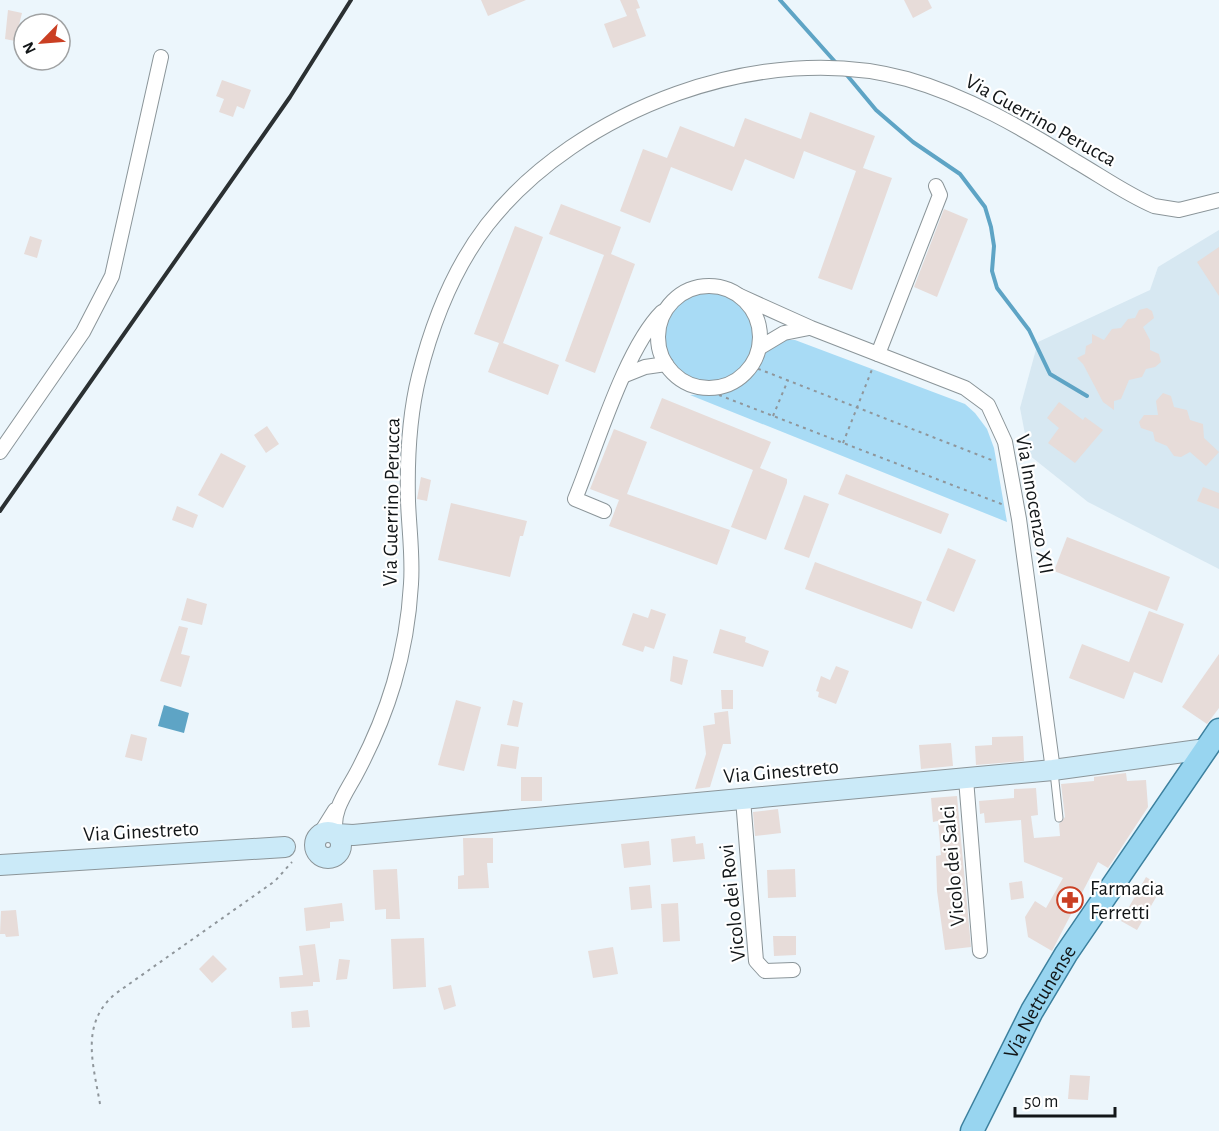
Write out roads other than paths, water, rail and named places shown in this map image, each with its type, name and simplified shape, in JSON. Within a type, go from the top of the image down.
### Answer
[{"type":"main road","name":"Via Nettunense","points":[[972,1131],[1052,978],[1219,730]]},
{"type":"street","points":[[0,452],[88,324],[112,276],[161,57]]},
{"type":"street","name":"Via Guerrino Perucca","points":[[326,842],[340,804],[382,721],[394,688],[405,645],[412,575],[408,501],[410,441],[419,376],[433,329],[448,292],[486,226],[519,191],[564,155],[618,120],[682,91],[735,76],[787,69],[835,68],[907,79],[955,96],[1015,125],[1154,206],[1179,210],[1219,200]]},
{"type":"street","points":[[878,354],[940,195],[936,186]]},
{"type":"street","name":"Via Innocenzo XII","points":[[604,511],[575,499],[625,375],[647,331],[682,294],[696,287],[723,288],[811,328],[949,381],[984,400],[996,418],[1005,442],[1018,510],[1053,770]]},
{"type":"street","points":[[667,308],[660,321],[658,336],[660,351],[666,364],[675,375],[698,387],[714,388],[730,384],[743,375],[751,366],[759,348],[757,320],[740,296]]},
{"type":"street","points":[[759,348],[784,333],[811,328]]},
{"type":"street","points":[[625,375],[645,367],[666,364]]},
{"type":"street","name":"Via Ginestreto","points":[[0,865],[292,848],[360,834],[1053,770],[1206,749]]},
{"type":"street","name":"Vicolo dei Salci","points":[[966,778],[980,951]]},
{"type":"street","name":"Vicolo dei Rovi","points":[[743,799],[756,961],[765,971],[793,970]]},
{"type":"lane","points":[[1053,770],[1059,818]]},
{"type":"waterway","points":[[780,0],[837,64]]},
{"type":"waterway","points":[[846,74],[876,110],[913,142],[960,174],[985,207],[994,246],[992,271],[997,288],[1029,330],[1050,374],[1087,396]]},
{"type":"railway","points":[[0,511],[290,97],[351,0]]},
{"type":"place","name":"Farmacia Ferretti","points":[[1070,900]]}]
